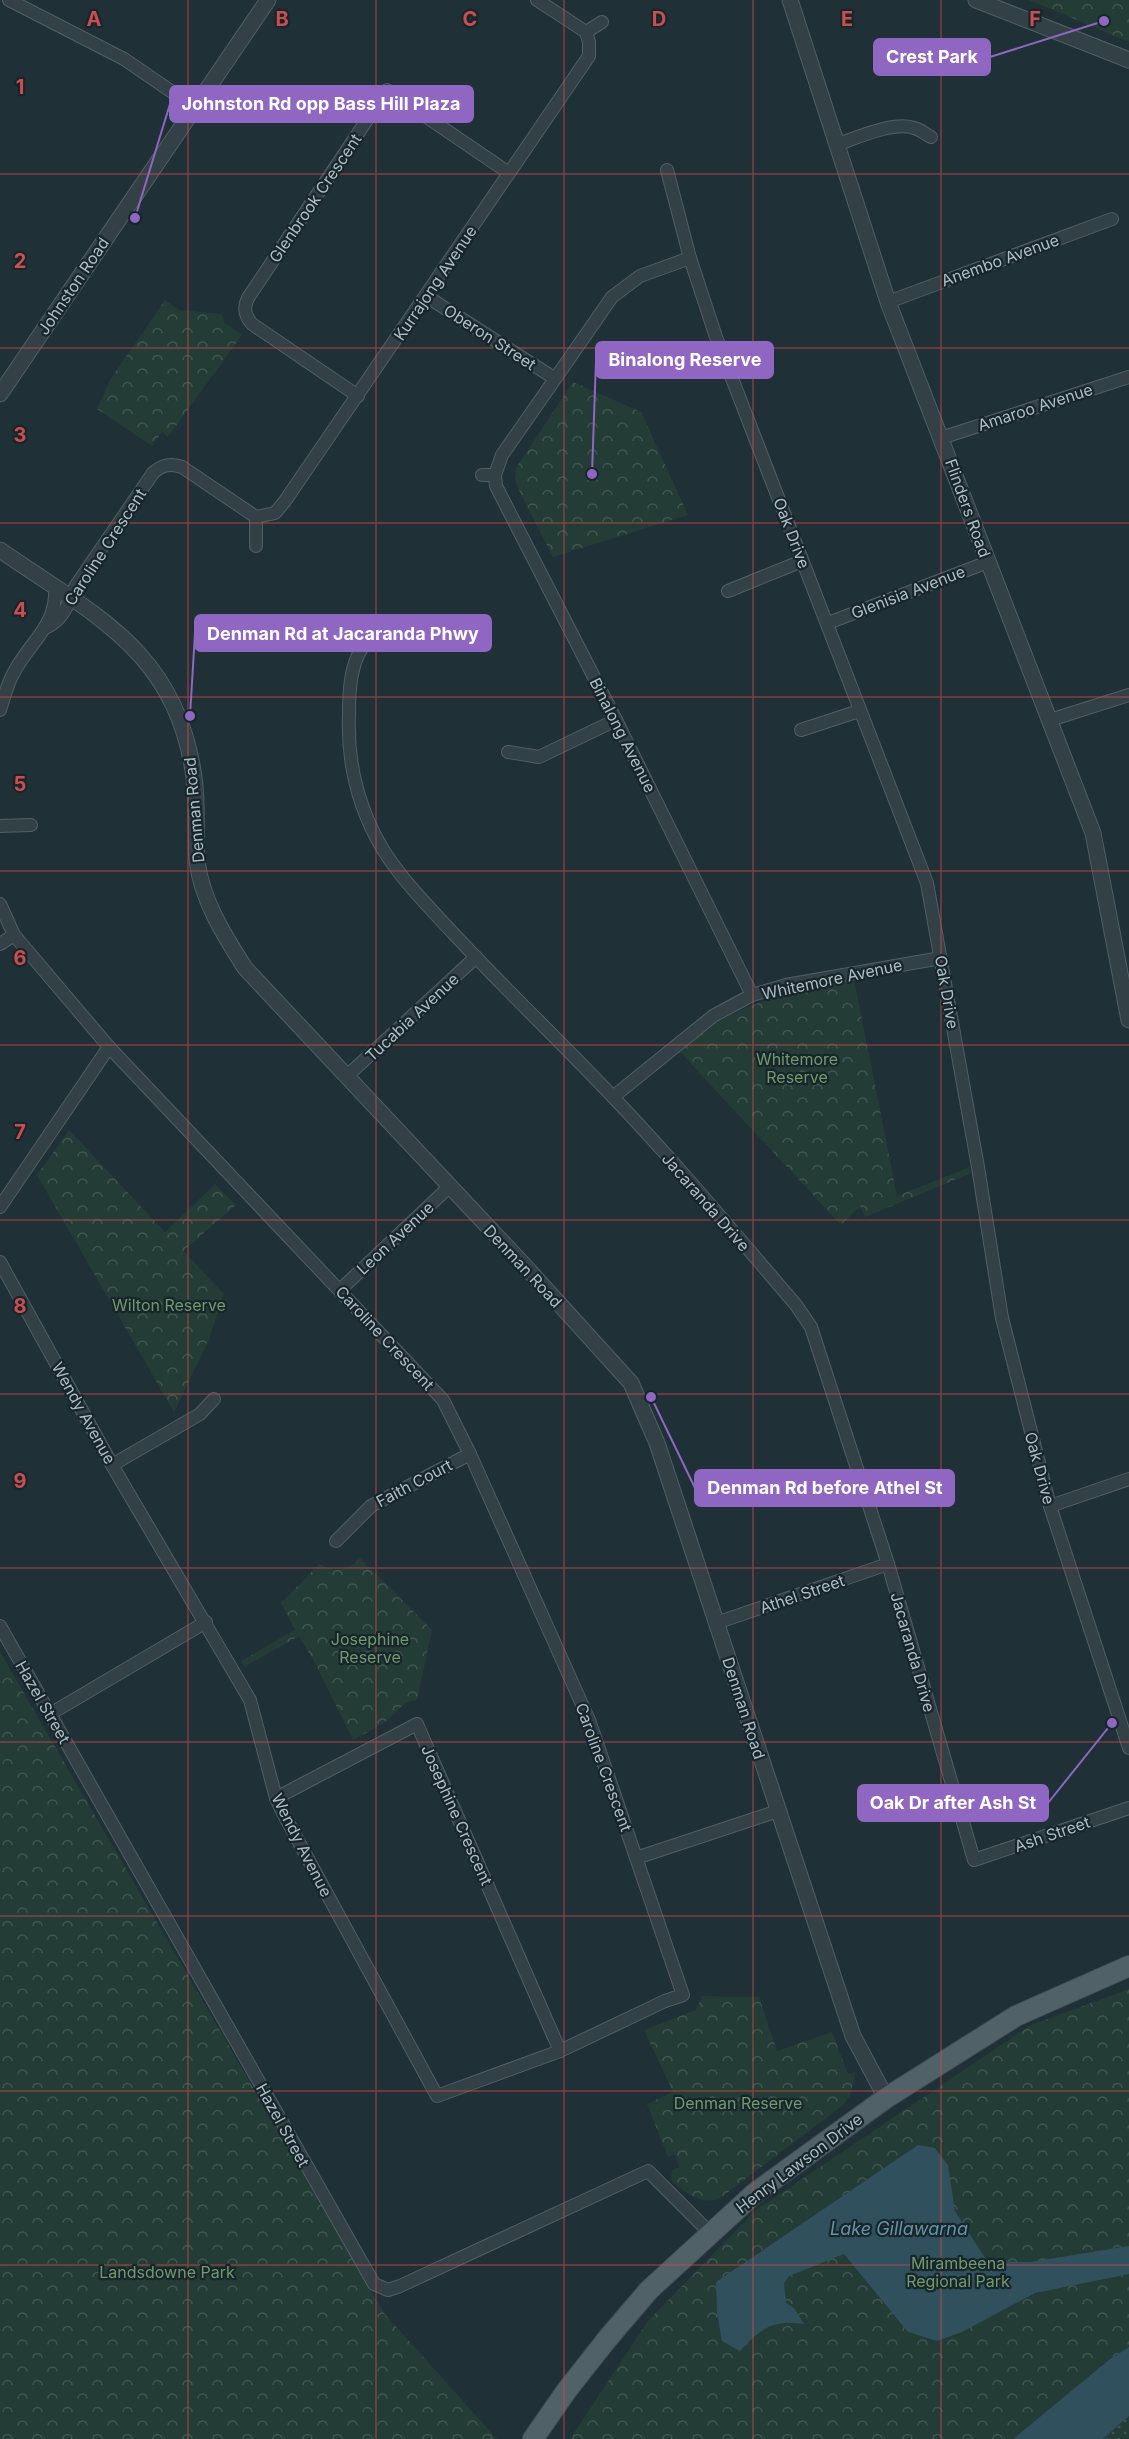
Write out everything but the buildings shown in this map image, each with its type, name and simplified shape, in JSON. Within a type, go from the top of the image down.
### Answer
[{"type":"main road","name":"Henry Lawson Drive","points":[[534,2439],[567,2390],[649,2290],[755,2193],[886,2098],[1016,2016],[1129,1966]]},
{"type":"street","points":[[9,0],[124,59],[194,106]]},
{"type":"street","name":"Johnston Road","points":[[0,394],[268,0]]},
{"type":"street","points":[[537,0],[586,32],[602,22]]},
{"type":"street","name":"Flinders Road","points":[[790,0],[888,302],[1093,833],[1129,1020]]},
{"type":"street","points":[[976,0],[1129,60]]},
{"type":"street","name":"Kurrajong Avenue","points":[[256,517],[275,513],[358,396],[589,56],[586,32]]},
{"type":"street","name":"Glenbrook Crescent","points":[[358,396],[252,324],[245,308],[248,298],[387,90],[509,173]]},
{"type":"street","points":[[836,145],[885,129],[903,126],[914,128],[930,137]]},
{"type":"street","name":"Oak Drive","points":[[667,170],[690,258],[716,337],[927,883],[978,1167],[1002,1318],[1050,1506],[1129,1748]]},
{"type":"street","name":"Anembo Avenue","points":[[888,302],[1112,219]]},
{"type":"street","points":[[482,475],[495,475],[502,455],[612,297],[621,288],[640,276],[690,258]]},
{"type":"street","name":"Oberon Street","points":[[426,296],[554,378]]},
{"type":"street","name":"Amaroo Avenue","points":[[942,438],[1129,377]]},
{"type":"street","name":"Caroline Crescent","points":[[47,627],[56,623],[75,587],[153,473],[163,466],[172,465],[182,468],[256,517]]},
{"type":"street","name":"Binalong Avenue","points":[[495,475],[499,495],[616,720],[752,995]]},
{"type":"street","points":[[256,517],[256,546]]},
{"type":"street","name":"Denman Road","points":[[0,550],[71,597],[127,640],[152,670],[174,708],[187,743],[194,780],[197,862],[202,882],[220,928],[245,968],[631,1383],[657,1443],[853,2036],[886,2098]]},
{"type":"street","points":[[728,591],[802,561]]},
{"type":"street","name":"Glenisia Avenue","points":[[828,623],[988,562]]},
{"type":"street","name":"Caroline Crescent","points":[[0,710],[13,674],[47,627],[54,607],[55,586]]},
{"type":"street","name":"Jacaranda Drive","points":[[386,626],[362,647],[355,664],[350,690],[348,731],[354,782],[381,846],[400,876],[613,1097],[789,1296],[811,1327],[888,1564],[974,1860]]},
{"type":"street","points":[[1050,720],[1129,695]]},
{"type":"street","points":[[801,730],[859,711]]},
{"type":"street","points":[[508,752],[539,757],[616,720]]},
{"type":"street","points":[[0,826],[31,825]]},
{"type":"street","name":"Caroline Crescent","points":[[0,904],[14,935],[109,1047],[434,1389],[448,1408],[590,1720],[683,1995]]},
{"type":"street","points":[[0,944],[14,935]]},
{"type":"street","name":"Tucabia Avenue","points":[[347,1076],[476,957]]},
{"type":"street","name":"Whitemore Avenue","points":[[613,1097],[713,1016],[752,995],[786,985],[941,958]]},
{"type":"street","points":[[0,1206],[109,1047]]},
{"type":"street","name":"Leon Avenue","points":[[340,1290],[449,1187]]},
{"type":"street","name":"Wendy Avenue","points":[[0,1262],[112,1465],[250,1700],[276,1798],[436,2096],[560,2051],[665,2001],[683,1995]]},
{"type":"street","points":[[112,1465],[200,1414],[214,1399]]},
{"type":"street","name":"Faith Court","points":[[336,1541],[371,1506],[470,1454]]},
{"type":"street","points":[[1050,1506],[1129,1479]]},
{"type":"street","name":"Athel Street","points":[[716,1623],[888,1564]]},
{"type":"street","points":[[50,1714],[206,1622]]},
{"type":"street","name":"Hazel Street","points":[[0,1626],[374,2284],[388,2290],[400,2286],[648,2171],[711,2234]]},
{"type":"street","name":"Josephine Crescent","points":[[276,1798],[417,1724],[560,2051]]},
{"type":"street","name":"Ash Street","points":[[974,1860],[1129,1808]]},
{"type":"street","points":[[636,1858],[778,1811]]},
{"type":"green space","points":[[1029,0],[1129,0],[1129,42]]},
{"type":"green space","points":[[165,300],[179,310],[222,314],[224,322],[242,335],[168,437],[162,432],[152,446],[97,409],[110,380]]},
{"type":"green space","points":[[573,382],[641,412],[688,515],[553,557],[518,488],[515,480],[516,468]]},
{"type":"green space","name":"Whitemore Reserve","points":[[854,979],[897,1196],[970,1167],[971,1173],[865,1217],[860,1206],[841,1225],[680,1052],[698,1035],[739,1011],[784,995]]},
{"type":"green space","name":"Wilton Reserve","points":[[69,1130],[165,1232],[215,1184],[236,1205],[183,1251],[224,1294],[209,1339],[174,1412],[37,1175]]},
{"type":"green space","name":"Josephine Reserve","points":[[360,1558],[432,1630],[417,1700],[405,1703],[384,1723],[353,1740],[299,1636],[244,1667],[241,1661],[295,1630],[281,1603],[319,1564],[330,1569],[341,1569],[351,1566]]},
{"type":"green space","name":"Landsdowne Park","points":[[0,1652],[384,2313],[497,2439],[0,2439]]},
{"type":"green space","name":"Mirambeena Regional Park","points":[[1129,1989],[1129,2347],[1110,2359],[1013,2439],[570,2439],[648,2321],[756,2210],[1031,2025]]},
{"type":"green space","name":"Denman Reserve","points":[[702,1996],[759,1997],[777,2051],[832,2032],[848,2074],[856,2072],[850,2096],[842,2106],[719,2199],[712,2200],[693,2197],[671,2180],[672,2170],[679,2167],[675,2154],[668,2157],[647,2104],[673,2092],[644,2030],[696,2010]]},
{"type":"green space","points":[[1129,2416],[1129,2439],[1103,2439]]},
{"type":"water","name":"Lake Gillawarna","points":[[918,2145],[935,2148],[948,2165],[955,2211],[987,2261],[1030,2262],[1129,2246],[1129,2274],[1035,2293],[962,2332],[937,2341],[908,2332],[844,2254],[789,2276],[784,2283],[786,2303],[794,2308],[804,2324],[783,2323],[768,2327],[740,2351],[722,2341],[717,2313],[716,2282]]},
{"type":"water","points":[[1129,2347],[1129,2416],[1103,2439],[1013,2439],[1110,2359]]},
{"type":"place","name":"Crest Park","points":[[1104,21]]},
{"type":"place","name":"Johnston Rd opp Bass Hill Plaza","points":[[135,218]]},
{"type":"place","name":"Binalong Reserve","points":[[592,474]]},
{"type":"place","name":"Denman Rd at Jacaranda Phwy","points":[[190,716]]},
{"type":"place","name":"Denman Rd before Athel St","points":[[651,1397]]},
{"type":"place","name":"Oak Dr after Ash St","points":[[1112,1723]]}]
